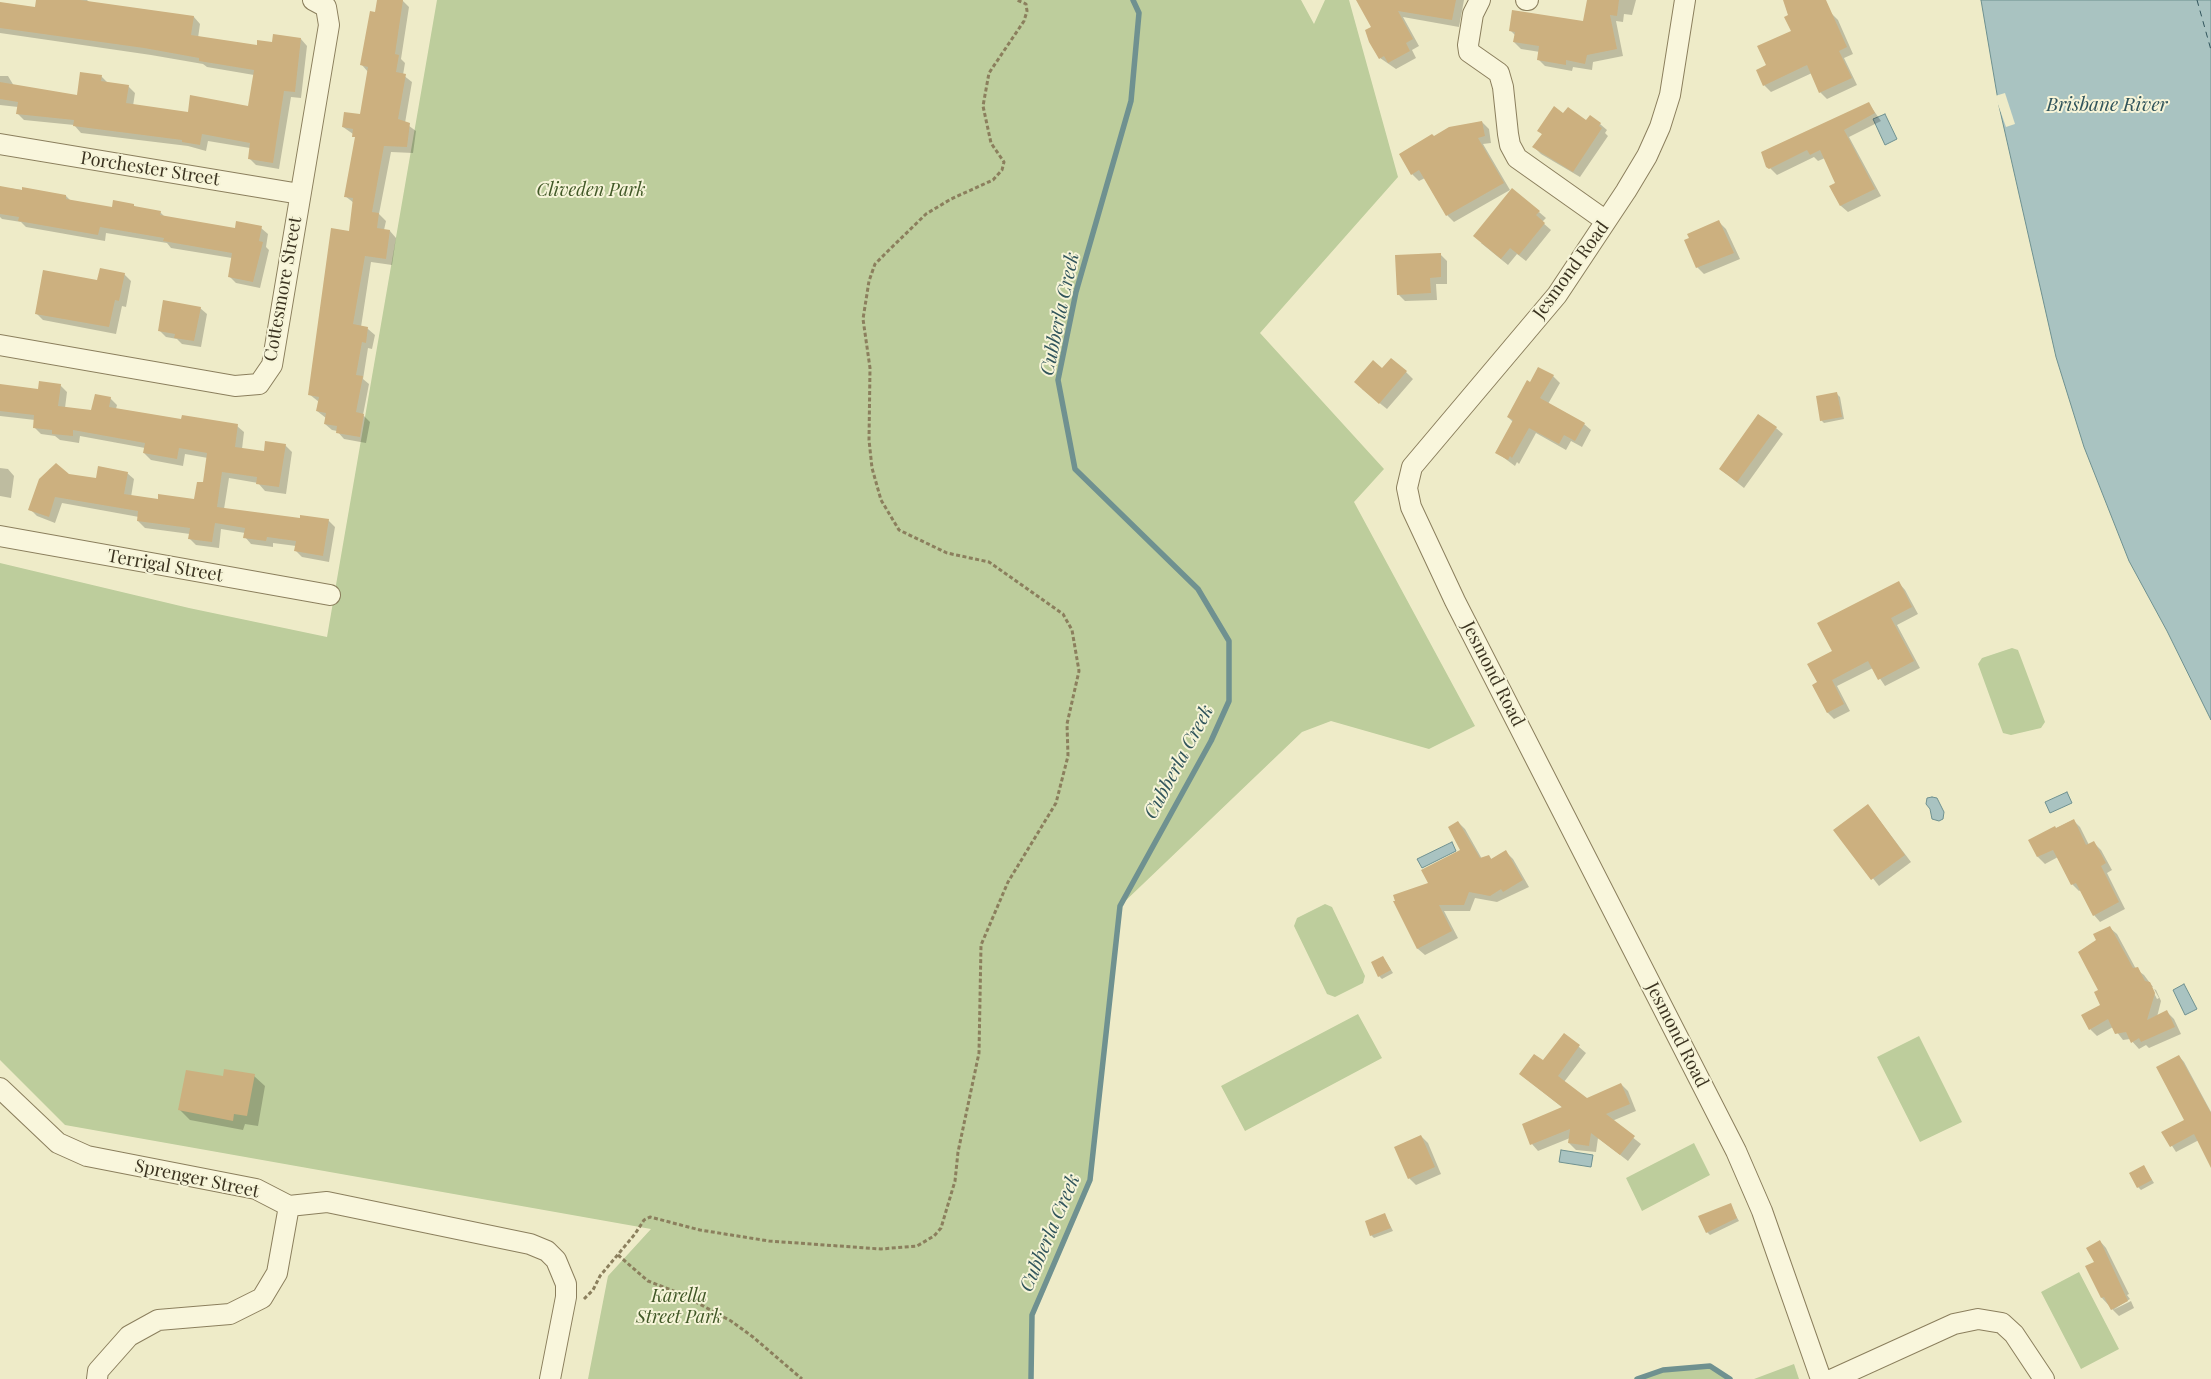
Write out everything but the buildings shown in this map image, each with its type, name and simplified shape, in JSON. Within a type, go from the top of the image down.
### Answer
[{"type":"street","name":"Cottesmore Street","points":[[0,345],[235,386],[259,384],[272,364],[329,25],[326,6],[313,0]]},
{"type":"street","points":[[1480,0],[1473,14],[1468,45],[1469,52],[1499,73],[1503,87],[1510,145],[1517,158],[1606,221]]},
{"type":"street","name":"Jesmond Road","points":[[1685,0],[1670,95],[1660,127],[1647,156],[1557,295],[1412,467],[1407,488],[1412,508],[1452,595],[1736,1151],[1762,1211],[1821,1379]]},
{"type":"street","name":"Porchester Street","points":[[0,144],[300,194]]},
{"type":"street","name":"Terrigal Street","points":[[0,536],[330,595]]},
{"type":"street","name":"Sprenger Street","points":[[0,1088],[58,1143],[87,1156],[256,1189],[289,1206]]},
{"type":"street","points":[[97,1379],[98,1371],[128,1336],[158,1320],[230,1314],[262,1298],[278,1273],[289,1206],[327,1202],[530,1244],[547,1251],[556,1260],[566,1284],[566,1297],[550,1379]]},
{"type":"street","points":[[1833,1379],[1954,1324],[1978,1319],[2002,1323],[2014,1334],[2044,1379]]},
{"type":"path","points":[[582,1301],[593,1290],[600,1276],[644,1220],[650,1217],[700,1230],[769,1240],[881,1249],[917,1246],[934,1236],[941,1228],[955,1181],[979,1053],[981,945],[1008,882],[1056,803],[1067,763],[1067,724],[1079,671],[1072,630],[1063,614],[989,562],[947,553],[899,530],[881,500],[872,468],[869,440],[870,368],[863,319],[868,281],[875,264],[926,214],[951,199],[993,180],[1002,170],[1004,162],[991,143],[983,106],[989,74],[1024,21],[1028,11],[1026,4],[1017,0]]},
{"type":"path","points":[[618,1255],[648,1281],[679,1293],[731,1321],[753,1337],[802,1379]]},
{"type":"green space","points":[[437,0],[1301,0],[1314,24],[1325,0],[1349,0],[1398,177],[1260,333],[1384,469],[1354,502],[1475,726],[1429,749],[1331,721],[1302,732],[1120,906],[1090,1180],[1032,1315],[1031,1379],[588,1379],[608,1276],[651,1229],[65,1125],[0,1060],[0,563],[189,608],[327,637]]},
{"type":"green space","points":[[2012,648],[2018,650],[2045,722],[2041,728],[2011,735],[2003,733],[1978,664],[1982,658]]},
{"type":"green space","points":[[1325,904],[1332,907],[1365,976],[1363,983],[1335,997],[1327,994],[1294,926],[1297,918]]},
{"type":"green space","points":[[1358,1014],[1382,1058],[1245,1131],[1221,1086]]},
{"type":"green space","points":[[1919,1036],[1962,1122],[1920,1142],[1877,1057]]},
{"type":"green space","points":[[1694,1143],[1710,1175],[1642,1211],[1626,1178]]},
{"type":"green space","points":[[2079,1272],[2119,1349],[2081,1369],[2041,1292]]},
{"type":"green space","points":[[1794,1364],[1799,1379],[1754,1379]]},
{"type":"green space","points":[[1710,1366],[1730,1379],[1637,1379],[1663,1370]]},
{"type":"water","name":"Brisbane River","points":[[1981,0],[2211,0],[2211,720],[2167,631],[2129,561],[2084,447],[2056,357],[1999,106]]},
{"type":"water","points":[[1885,114],[1897,139],[1885,145],[1873,119]]},
{"type":"water","points":[[2067,792],[2072,803],[2050,813],[2045,802]]},
{"type":"water","points":[[1927,798],[1937,798],[1944,812],[1943,819],[1939,821],[1932,819],[1930,809],[1926,804]]},
{"type":"water","points":[[1452,842],[1456,851],[1422,868],[1417,859]]},
{"type":"water","points":[[2184,984],[2197,1009],[2185,1015],[2173,990]]},
{"type":"water","points":[[1561,1150],[1593,1155],[1591,1167],[1559,1162]]},
{"type":"pier","points":[[2005,93],[2015,124],[2006,127],[1995,96]]},
{"type":"waterway","name":"Cubberla Creek","points":[[1031,1379],[1032,1315],[1090,1180],[1120,906],[1211,741],[1229,701],[1229,641],[1198,589],[1075,469],[1058,380],[1076,292],[1131,101],[1139,13],[1133,0]]},
{"type":"waterway","name":"Cubberla Creek","points":[[1637,1379],[1663,1370],[1710,1366],[1730,1379]]},
{"type":"ferry route","points":[[2197,0],[2211,50]]},
{"type":"park label","name":"Cliveden Park","points":[[591,190]]},
{"type":"park label","name":"Karella Street Park","points":[[679,1306]]}]
